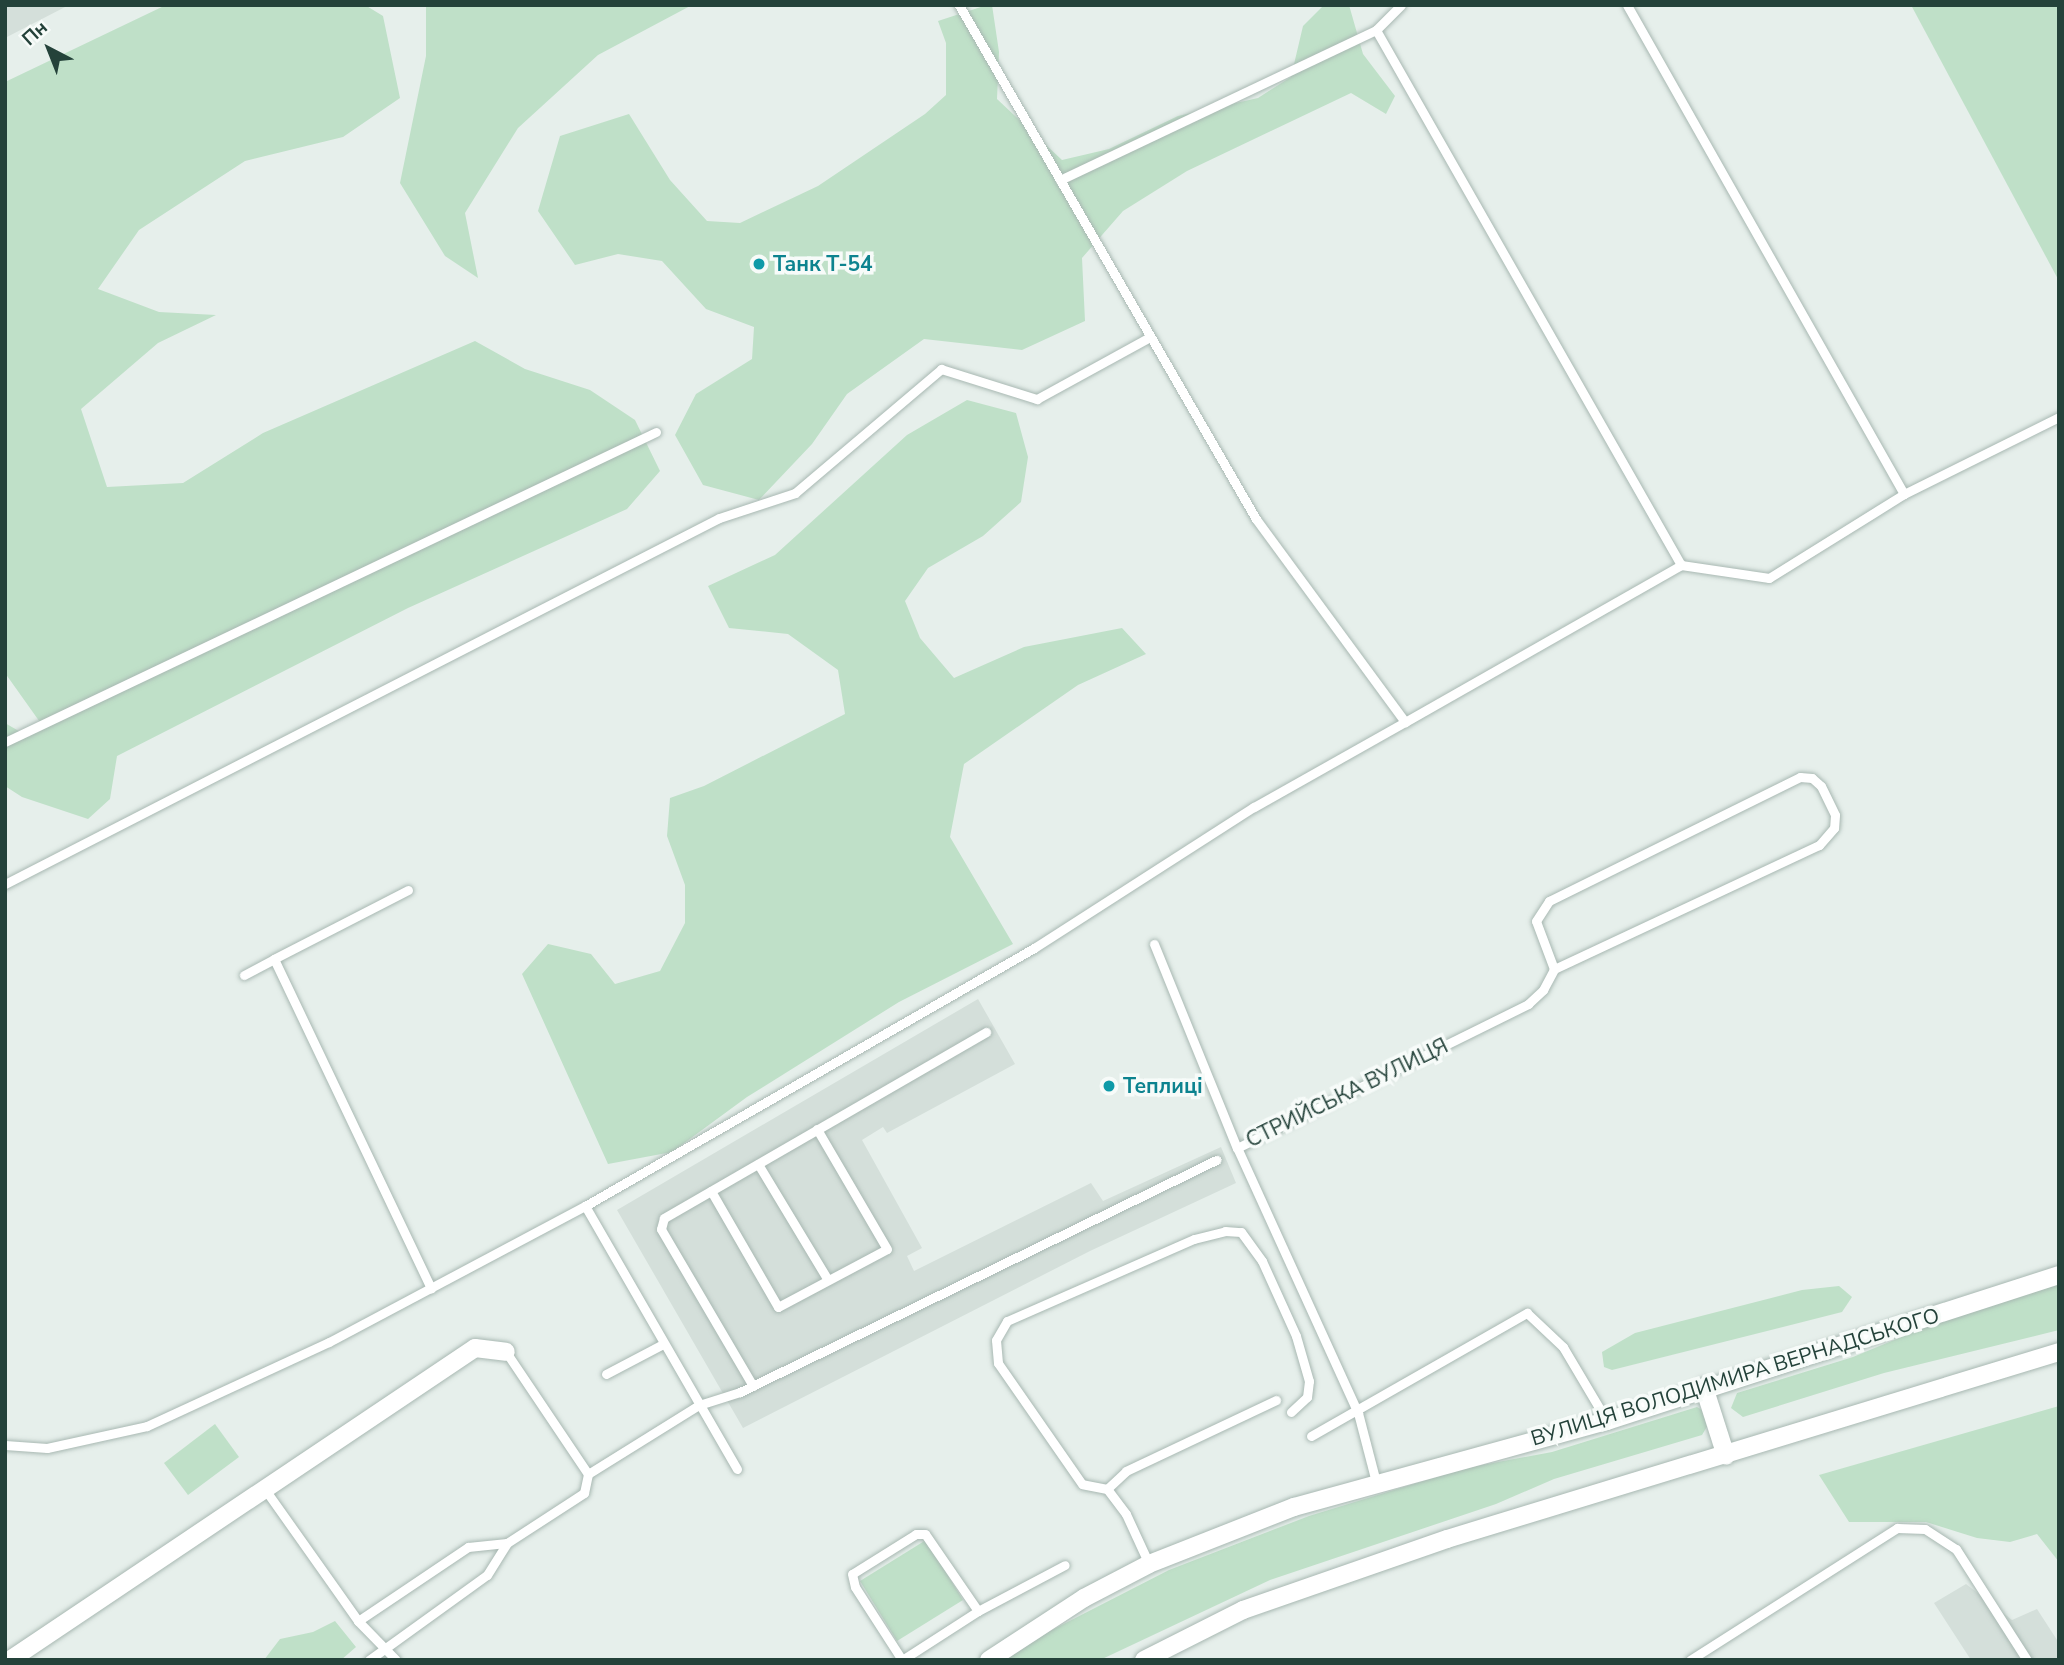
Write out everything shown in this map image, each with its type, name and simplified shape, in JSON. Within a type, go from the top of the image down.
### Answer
[{"type":"street","name":"ВУЛИЦЯ ВОЛОДИМИРА ВЕРНАДСЬКОГО","points":[[989,1660],[1084,1598],[1149,1564],[1294,1507],[1376,1482],[1607,1422],[1704,1387],[2059,1275]]},
{"type":"street","points":[[10,1660],[475,1348],[506,1352]]},
{"type":"street","points":[[1144,1660],[1243,1610],[1447,1539],[1726,1456],[2059,1352]]},
{"type":"street","points":[[1704,1387],[1726,1456]]},
{"type":"lane","points":[[959,5],[1256,519],[1405,722]]},
{"type":"lane","points":[[1060,180],[1376,30],[1401,5]]},
{"type":"lane","points":[[1628,5],[1905,494]]},
{"type":"lane","points":[[1376,30],[1681,565]]},
{"type":"lane","points":[[5,884],[719,519],[795,493],[941,369],[1037,399],[1150,337]]},
{"type":"lane","points":[[5,1445],[47,1448],[147,1426],[329,1342],[585,1206],[1034,948],[1254,807],[1681,565],[1769,578],[1905,494],[2059,417]]},
{"type":"lane","points":[[5,741],[656,432]]},
{"type":"lane","points":[[1800,777],[1812,778],[1821,786],[1835,816],[1834,828],[1819,845],[1554,969],[1536,921],[1549,901],[1800,777]]},
{"type":"lane","points":[[244,975],[408,890]]},
{"type":"lane","points":[[1154,944],[1237,1148]]},
{"type":"lane","points":[[274,959],[431,1288]]},
{"type":"lane","name":"СТРИЙСЬКА ВУЛИЦЯ","points":[[1376,1482],[1358,1413],[1237,1148],[1528,1004],[1543,990],[1554,969]]},
{"type":"lane","points":[[753,1385],[661,1229],[664,1218],[986,1032]]},
{"type":"lane","points":[[711,1191],[778,1307],[887,1249],[817,1129]]},
{"type":"lane","points":[[588,1474],[699,1405],[753,1385],[1216,1160]]},
{"type":"lane","points":[[758,1164],[828,1280]]},
{"type":"lane","points":[[585,1206],[737,1469]]},
{"type":"lane","points":[[1149,1564],[1126,1514],[1107,1489],[1082,1484],[998,1363],[996,1340],[1007,1321],[1194,1239],[1225,1231],[1241,1232],[1262,1261],[1296,1336],[1309,1381],[1307,1397],[1291,1412]]},
{"type":"lane","points":[[1311,1436],[1358,1413],[1527,1313],[1563,1347],[1607,1422]]},
{"type":"lane","points":[[606,1374],[663,1344]]},
{"type":"lane","points":[[369,1660],[487,1575],[507,1543],[584,1493],[588,1474],[506,1352]]},
{"type":"lane","points":[[1107,1489],[1126,1471],[1276,1400]]},
{"type":"lane","points":[[264,1488],[358,1621],[388,1647],[396,1660]]},
{"type":"lane","points":[[1690,1660],[1897,1528],[1924,1529],[1956,1549],[2027,1660]]},
{"type":"lane","points":[[978,1611],[925,1534],[916,1534],[852,1574],[855,1587],[902,1660],[978,1611],[1065,1565]]},
{"type":"lane","points":[[358,1621],[468,1547],[507,1543]]},
{"type":"shaded area","points":[[5,5],[69,5],[5,38]]},
{"type":"shaded area","points":[[978,999],[1015,1064],[887,1133],[883,1127],[862,1140],[922,1248],[907,1256],[914,1271],[1091,1183],[1103,1201],[1221,1147],[1236,1183],[1090,1251],[743,1428],[617,1210]]},
{"type":"shaded area","points":[[1966,1584],[2012,1620],[2037,1609],[2059,1643],[2059,1660],[1971,1660],[1934,1603]]},
{"type":"green space","points":[[166,5],[365,5],[383,16],[400,98],[343,137],[245,161],[139,230],[98,289],[159,312],[216,315],[158,343],[81,409],[107,487],[183,483],[263,433],[475,341],[525,369],[590,390],[635,420],[660,471],[627,509],[408,608],[117,756],[110,799],[88,819],[22,797],[5,786],[5,723],[29,737],[42,725],[5,673],[5,82]]},
{"type":"green space","points":[[426,5],[692,5],[598,55],[518,128],[465,213],[478,278],[445,256],[400,183],[426,56]]},
{"type":"green space","points":[[992,5],[999,52],[997,99],[1062,160],[1109,149],[1178,116],[1258,98],[1291,77],[1303,26],[1324,5],[1349,5],[1363,54],[1395,96],[1386,114],[1351,93],[1187,171],[1123,211],[1082,258],[1085,321],[1022,350],[924,339],[847,394],[812,444],[759,500],[703,485],[675,435],[696,394],[752,359],[754,327],[706,309],[662,261],[618,254],[575,265],[538,211],[560,136],[629,114],[670,180],[707,221],[740,223],[818,186],[925,114],[946,95],[946,43],[938,21]]},
{"type":"green space","points":[[1911,5],[2059,5],[2059,281]]},
{"type":"green space","points":[[967,400],[1016,413],[1028,457],[1021,502],[983,536],[928,568],[905,601],[920,638],[954,678],[1024,647],[1122,628],[1146,654],[1078,685],[964,764],[950,837],[1013,944],[899,1002],[747,1097],[672,1152],[608,1164],[522,974],[548,944],[591,954],[615,984],[660,971],[685,923],[685,885],[667,836],[670,798],[704,786],[845,714],[838,670],[788,634],[729,628],[708,586],[775,555],[907,435]]},
{"type":"green space","points":[[2059,1281],[2059,1330],[1884,1373],[1743,1417],[1731,1408],[1737,1393],[1853,1357],[1974,1307]]},
{"type":"green space","points":[[1839,1286],[1852,1297],[1842,1312],[1612,1370],[1604,1367],[1602,1352],[1635,1333],[1802,1290]]},
{"type":"green space","points":[[2059,1406],[2059,1562],[2037,1534],[2010,1542],[1977,1538],[1926,1522],[1849,1522],[1819,1475]]},
{"type":"green space","points":[[1697,1407],[1702,1410],[1708,1425],[1702,1435],[1554,1479],[1496,1504],[1270,1580],[1100,1660],[1005,1660],[1050,1631],[1169,1570],[1309,1516],[1466,1468],[1552,1452]]},
{"type":"green space","points":[[215,1424],[239,1457],[188,1495],[164,1463]]},
{"type":"green space","points":[[926,1540],[963,1600],[897,1641],[860,1581]]},
{"type":"green space","points":[[335,1621],[356,1647],[341,1660],[264,1660],[280,1639],[313,1632]]},
{"type":"place","name":"Танк Т-54","points":[[759,264]]},
{"type":"place","name":"Теплиці","points":[[1109,1086]]}]
